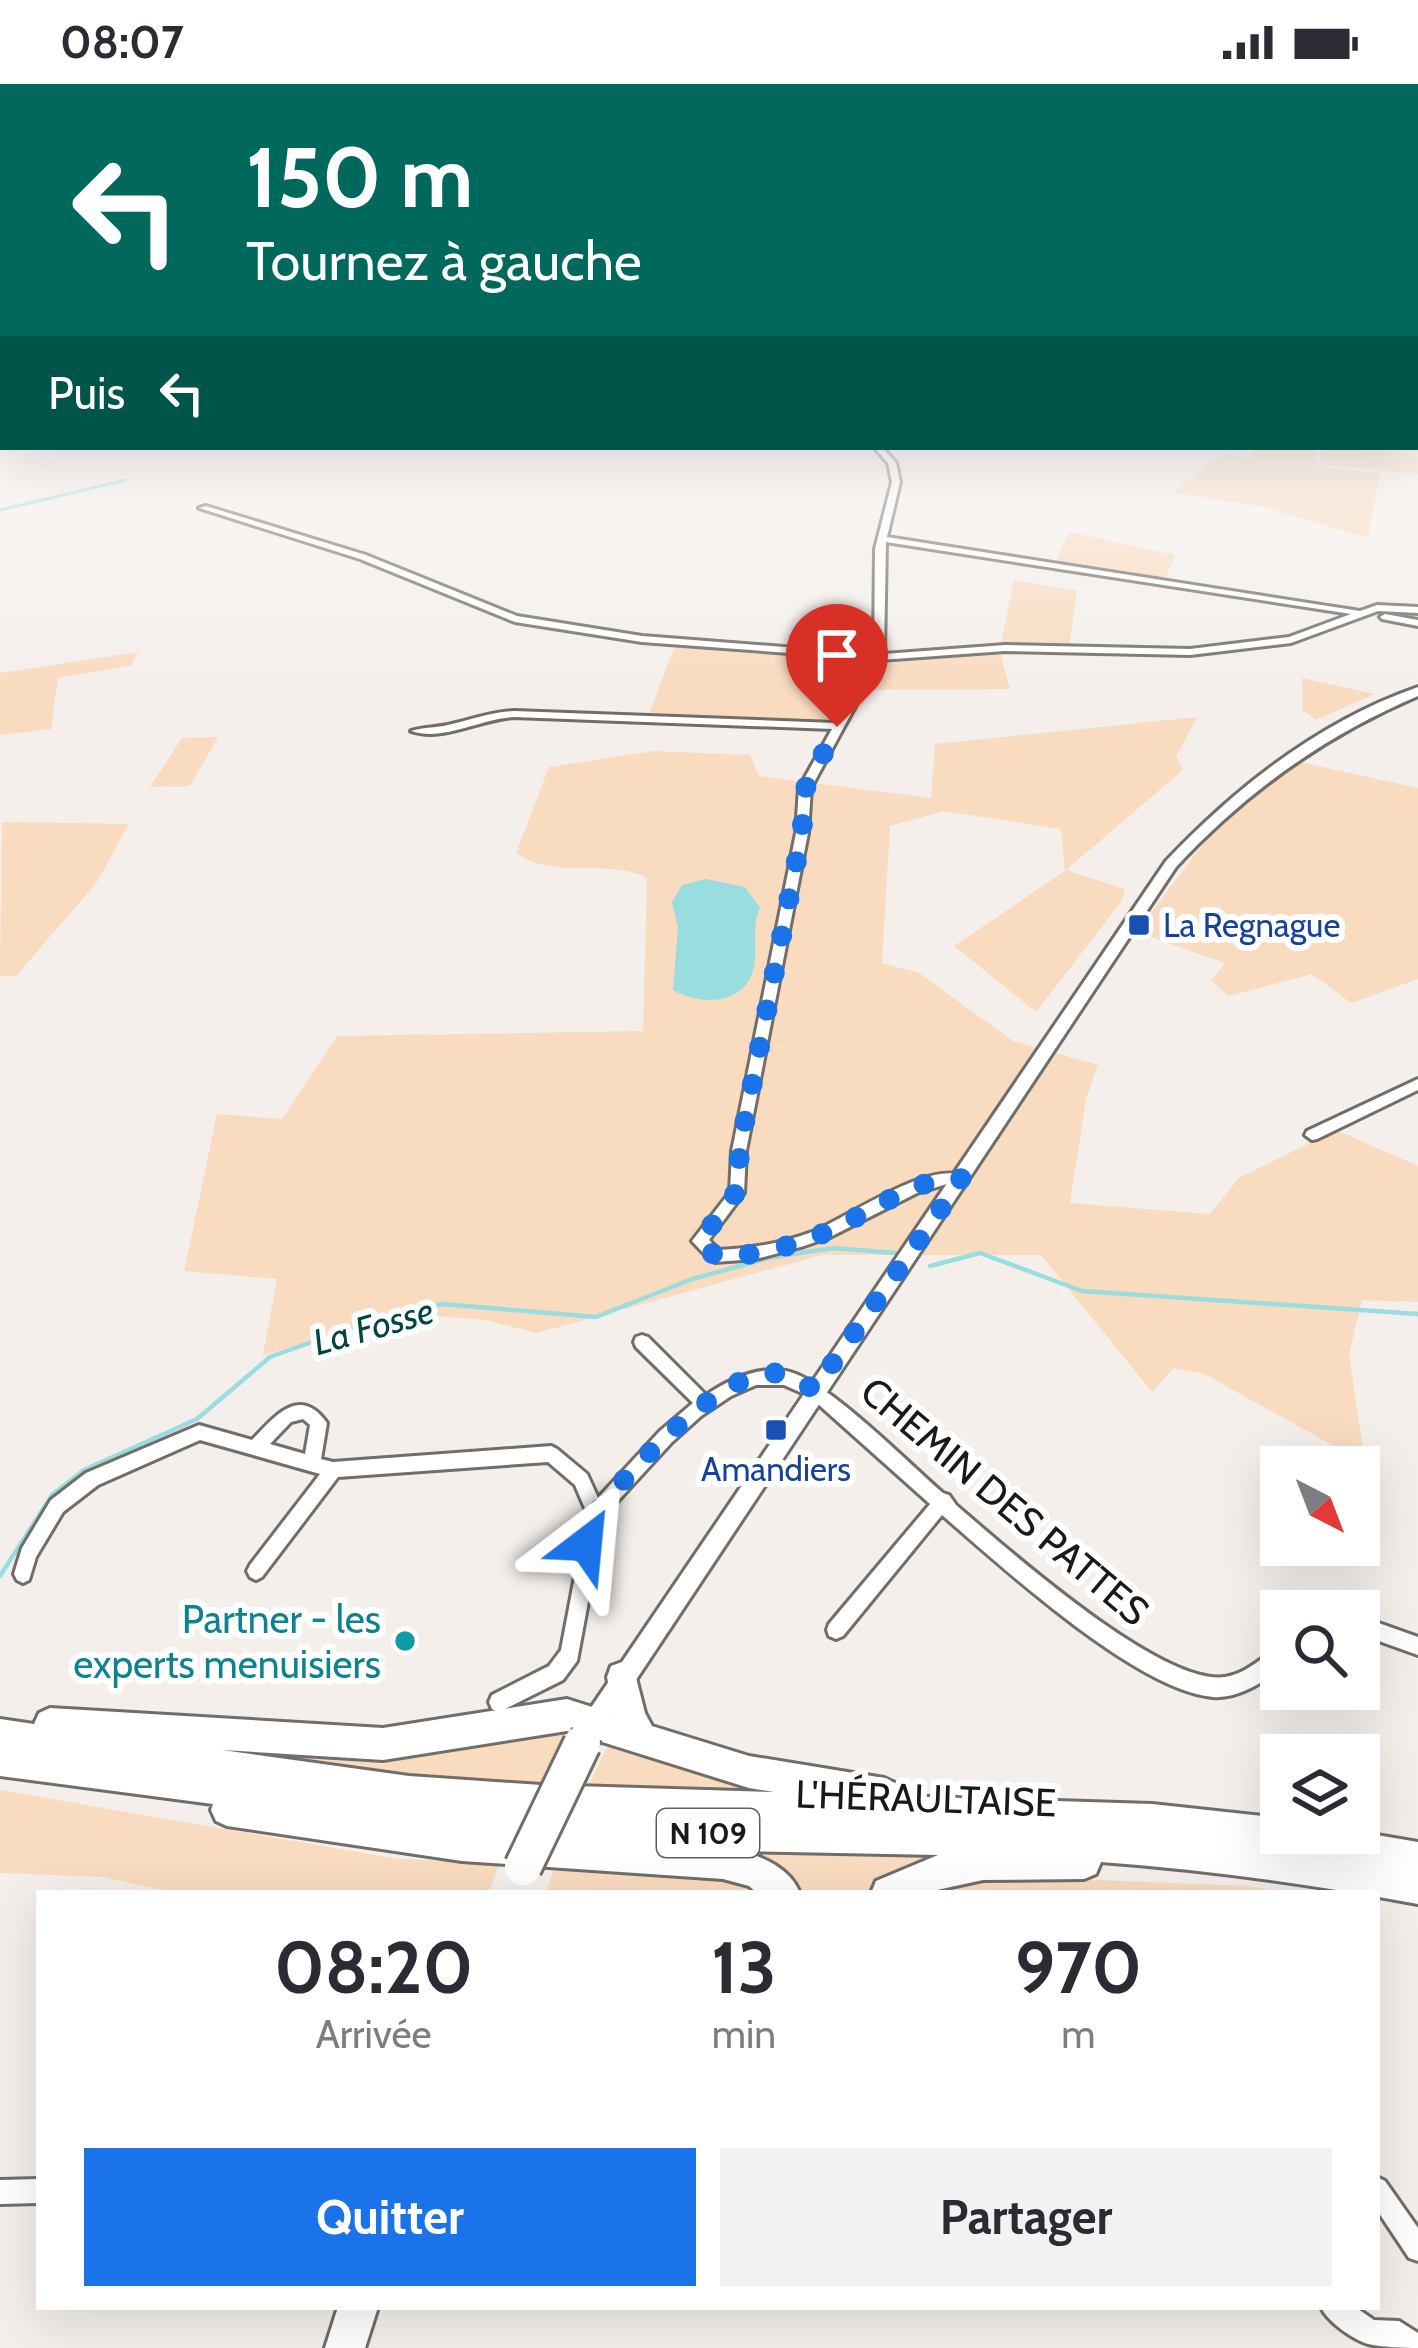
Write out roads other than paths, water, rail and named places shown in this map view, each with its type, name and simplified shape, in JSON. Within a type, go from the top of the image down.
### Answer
[{"type":"main road","points":[[622,1677],[630,1718],[642,1739]]},
{"type":"main road","points":[[0,1721],[383,1744],[567,1715],[590,1728],[749,1772],[836,1790],[1152,1820]]},
{"type":"main road","points":[[520,1882],[590,1728]]},
{"type":"main road","name":"L'HÉRAULTAISE","points":[[0,1735],[453,1795],[1152,1820],[1281,1834],[1418,1859]]},
{"type":"main road","name":"L'HÉRAULTAISE","points":[[0,1760],[400,1816],[614,1831],[1156,1850],[1282,1861],[1418,1891]]},
{"type":"main road","points":[[0,1772],[118,1787],[363,1833],[723,1862],[758,1872],[779,1890]]},
{"type":"main road","points":[[894,1890],[929,1874],[1061,1861],[1286,1874],[1418,1891]]},
{"type":"main road","points":[[345,2348],[357,2310]]},
{"type":"street","points":[[896,480],[883,539],[878,657],[804,791],[802,833],[739,1151],[740,1187],[700,1241],[715,1256],[767,1249],[828,1231],[934,1180],[962,1179]]},
{"type":"street","points":[[202,508],[363,557],[451,596],[538,626],[878,657],[1005,648],[1190,652],[1291,640],[1359,613],[1418,610]]},
{"type":"street","points":[[883,539],[1418,623]]},
{"type":"street","points":[[590,1728],[814,1390],[962,1179],[1142,903],[1191,842],[1294,753],[1418,691]]},
{"type":"street","points":[[416,731],[459,730],[506,714],[647,713],[838,725]]},
{"type":"street","points":[[1312,1135],[1418,1084]]},
{"type":"street","points":[[642,1342],[705,1405]]},
{"type":"street","points":[[499,1702],[544,1682],[570,1654],[596,1513],[705,1405],[749,1377],[770,1372],[789,1375],[814,1390]]},
{"type":"street","name":"CHEMIN DES PATTES","points":[[814,1390],[1064,1603],[1175,1678],[1224,1688],[1260,1671]]},
{"type":"street","points":[[255,1448],[286,1416],[306,1411],[319,1423],[312,1464]]},
{"type":"street","points":[[23,1574],[49,1516],[92,1479],[199,1432],[334,1470],[551,1454],[580,1480],[596,1513]]},
{"type":"street","points":[[256,1570],[334,1470]]},
{"type":"street","points":[[836,1630],[943,1501]]},
{"type":"street","points":[[1380,1632],[1418,1646]]},
{"type":"street","points":[[0,2192],[36,2192]]},
{"type":"street","points":[[1380,2193],[1418,2249]]},
{"type":"street","points":[[1337,2310],[1370,2332],[1399,2332],[1417,2348]]},
{"type":"water","points":[[706,879],[745,887],[760,908],[749,980],[732,996],[709,1000],[673,990],[678,927],[672,902],[682,885]]},
{"type":"waterway","points":[[0,510],[126,480]]},
{"type":"waterway","name":"La Fosse","points":[[0,1576],[52,1495],[84,1470],[197,1419],[270,1357],[390,1314],[443,1304],[596,1317],[692,1279],[773,1257],[834,1248],[895,1253]]},
{"type":"waterway","name":"La Fosse","points":[[930,1266],[980,1253],[1082,1291],[1418,1314]]},
{"type":"place","name":"La Regnague","points":[[1139,925]]},
{"type":"place","name":"Amandiers","points":[[776,1430]]},
{"type":"place","name":"Partner - les experts menuisiers","points":[[405,1641]]}]
